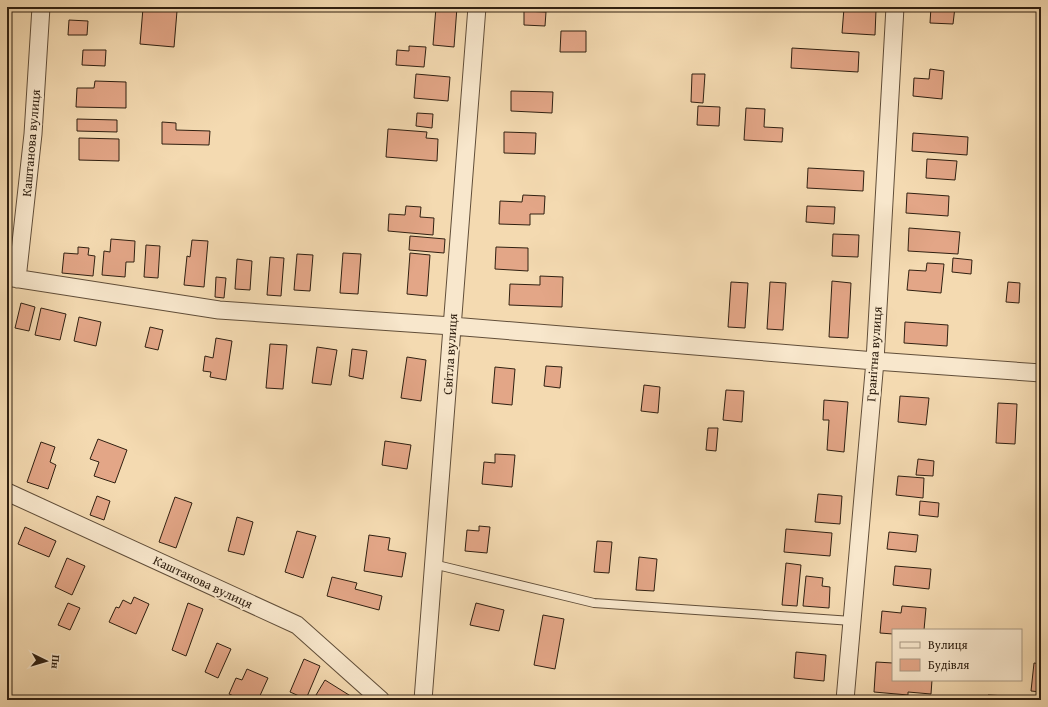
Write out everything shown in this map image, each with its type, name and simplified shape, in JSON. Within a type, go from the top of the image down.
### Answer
[{"type":"street","name":"Каштанова вулиця","points":[[12,278],[33,134],[41,7]]},
{"type":"street","name":"Світла вулиця","points":[[423,700],[477,7]]},
{"type":"street","name":"Гранітна вулиця","points":[[845,700],[875,361],[894,7]]},
{"type":"street","points":[[12,278],[219,310],[452,326],[875,361],[1041,373]]},
{"type":"street","name":"Каштанова вулиця","points":[[7,492],[297,625],[381,700]]},
{"type":"lane","points":[[434,564],[594,603],[852,620]]},
{"type":"building","points":[[436,7],[457,7],[454,47],[433,45]]},
{"type":"building","points":[[931,7],[955,7],[953,24],[930,23]]},
{"type":"building","points":[[143,8],[177,11],[174,47],[140,44]]},
{"type":"building","points":[[844,8],[876,10],[875,35],[842,33]]},
{"type":"building","points":[[524,11],[546,12],[545,26],[524,25]]},
{"type":"building","points":[[69,20],[88,21],[87,35],[68,35]]},
{"type":"building","points":[[561,31],[586,31],[586,52],[560,52]]},
{"type":"building","points":[[409,46],[426,47],[424,67],[396,65],[397,50],[409,51]]},
{"type":"building","points":[[792,48],[859,52],[858,72],[791,68]]},
{"type":"building","points":[[83,50],[106,50],[105,66],[82,65]]},
{"type":"building","points":[[930,69],[944,71],[942,99],[913,96],[914,78],[929,79]]},
{"type":"building","points":[[416,74],[450,77],[448,101],[414,98]]},
{"type":"building","points":[[692,74],[705,74],[703,103],[691,102]]},
{"type":"building","points":[[95,81],[126,82],[126,108],[76,107],[77,88],[94,88]]},
{"type":"building","points":[[511,91],[553,92],[552,113],[511,111]]},
{"type":"building","points":[[698,106],[720,107],[719,126],[697,125]]},
{"type":"building","points":[[746,108],[765,109],[764,127],[783,128],[782,142],[744,140]]},
{"type":"building","points":[[417,113],[433,114],[432,128],[416,126]]},
{"type":"building","points":[[77,119],[117,120],[117,132],[77,131]]},
{"type":"building","points":[[162,122],[176,123],[176,130],[210,131],[209,145],[162,144]]},
{"type":"building","points":[[388,129],[427,132],[426,138],[438,139],[437,161],[386,157]]},
{"type":"building","points":[[504,132],[536,133],[535,154],[504,153]]},
{"type":"building","points":[[913,133],[968,137],[967,155],[912,151]]},
{"type":"building","points":[[79,138],[119,139],[119,161],[79,160]]},
{"type":"building","points":[[927,159],[957,161],[955,180],[926,178]]},
{"type":"building","points":[[808,168],[864,171],[863,191],[807,188]]},
{"type":"building","points":[[907,193],[949,196],[948,216],[906,213]]},
{"type":"building","points":[[523,195],[545,196],[544,214],[530,214],[530,225],[499,224],[500,201],[522,202]]},
{"type":"building","points":[[406,206],[421,207],[420,217],[434,218],[433,235],[388,231],[389,214],[405,215]]},
{"type":"building","points":[[807,206],[835,207],[834,224],[806,222]]},
{"type":"building","points":[[909,228],[960,232],[958,254],[908,251]]},
{"type":"building","points":[[833,234],[859,235],[858,257],[832,256]]},
{"type":"building","points":[[410,236],[445,239],[444,253],[409,250]]},
{"type":"building","points":[[111,239],[135,241],[134,262],[126,262],[125,277],[102,275],[104,251],[110,252]]},
{"type":"building","points":[[192,240],[208,241],[204,287],[184,285],[187,256],[190,257]]},
{"type":"building","points":[[146,245],[160,246],[158,278],[144,277]]},
{"type":"building","points":[[78,247],[89,248],[88,255],[95,256],[93,276],[62,273],[64,253],[78,254]]},
{"type":"building","points":[[496,247],[528,248],[528,271],[495,269]]},
{"type":"building","points":[[343,253],[361,254],[358,294],[340,293]]},
{"type":"building","points":[[410,253],[430,255],[427,296],[407,294]]},
{"type":"building","points":[[297,254],[313,255],[310,291],[294,290]]},
{"type":"building","points":[[270,257],[284,258],[281,296],[267,295]]},
{"type":"building","points":[[953,258],[972,260],[971,274],[952,272]]},
{"type":"building","points":[[237,259],[252,261],[250,290],[235,289]]},
{"type":"building","points":[[927,263],[944,264],[941,293],[907,290],[909,270],[926,271]]},
{"type":"building","points":[[540,276],[563,277],[562,307],[509,305],[510,284],[540,285]]},
{"type":"building","points":[[216,277],[226,278],[224,298],[215,297]]},
{"type":"building","points":[[832,281],[851,283],[848,338],[829,337]]},
{"type":"building","points":[[731,282],[748,283],[745,328],[728,327]]},
{"type":"building","points":[[770,282],[786,283],[783,330],[767,329]]},
{"type":"building","points":[[1008,282],[1020,283],[1019,303],[1006,302]]},
{"type":"building","points":[[21,303],[35,307],[29,331],[15,328]]},
{"type":"building","points":[[41,308],[66,314],[60,340],[35,335]]},
{"type":"building","points":[[79,317],[101,322],[96,346],[74,341]]},
{"type":"building","points":[[905,322],[948,325],[947,346],[904,343]]},
{"type":"building","points":[[150,327],[163,330],[158,350],[145,347]]},
{"type":"building","points":[[216,338],[232,341],[226,380],[210,377],[211,372],[203,371],[205,356],[213,358]]},
{"type":"building","points":[[270,344],[287,345],[283,389],[266,388]]},
{"type":"building","points":[[317,347],[337,350],[331,385],[312,383]]},
{"type":"building","points":[[352,349],[367,351],[363,379],[349,376]]},
{"type":"building","points":[[407,357],[426,360],[421,401],[401,398]]},
{"type":"building","points":[[546,366],[562,367],[560,388],[544,386]]},
{"type":"building","points":[[495,367],[515,369],[512,405],[492,403]]},
{"type":"building","points":[[644,385],[660,387],[658,413],[641,411]]},
{"type":"building","points":[[726,390],[744,391],[742,422],[723,420]]},
{"type":"building","points":[[900,396],[929,398],[926,425],[898,422]]},
{"type":"building","points":[[824,400],[848,402],[844,452],[827,450],[829,420],[823,420]]},
{"type":"building","points":[[998,403],[1017,404],[1015,444],[996,443]]},
{"type":"building","points":[[708,428],[718,428],[716,451],[706,450]]},
{"type":"building","points":[[98,439],[127,450],[115,483],[94,476],[99,462],[90,459]]},
{"type":"building","points":[[385,441],[411,445],[407,469],[382,465]]},
{"type":"building","points":[[41,442],[55,447],[50,462],[56,465],[48,489],[27,482]]},
{"type":"building","points":[[495,454],[515,455],[512,487],[482,484],[484,462],[495,463]]},
{"type":"building","points":[[918,459],[934,461],[933,476],[916,475]]},
{"type":"building","points":[[898,476],[924,478],[923,498],[896,495]]},
{"type":"building","points":[[818,494],[842,496],[840,524],[815,522]]},
{"type":"building","points":[[97,496],[110,501],[104,520],[90,515]]},
{"type":"building","points":[[175,497],[192,503],[176,548],[159,542]]},
{"type":"building","points":[[920,501],[939,503],[938,517],[919,515]]},
{"type":"building","points":[[237,517],[253,522],[244,555],[228,551]]},
{"type":"building","points":[[479,526],[490,527],[487,553],[465,551],[467,530],[479,531]]},
{"type":"building","points":[[25,527],[56,541],[49,557],[18,544]]},
{"type":"building","points":[[786,529],[832,533],[830,556],[784,552]]},
{"type":"building","points":[[297,531],[316,536],[303,578],[285,572]]},
{"type":"building","points":[[889,532],[918,535],[916,552],[887,549]]},
{"type":"building","points":[[369,535],[390,538],[388,550],[406,553],[402,577],[364,571]]},
{"type":"building","points":[[597,541],[612,542],[609,573],[594,572]]},
{"type":"building","points":[[639,557],[657,559],[654,591],[636,590]]},
{"type":"building","points":[[67,558],[85,566],[72,595],[55,587]]},
{"type":"building","points":[[786,563],[801,565],[797,606],[782,605]]},
{"type":"building","points":[[895,566],[931,569],[929,589],[893,585]]},
{"type":"building","points":[[806,576],[823,578],[822,586],[830,587],[829,608],[803,606]]},
{"type":"building","points":[[332,577],[357,583],[355,589],[382,596],[379,610],[327,596]]},
{"type":"building","points":[[134,597],[149,604],[136,634],[109,622],[116,607],[119,608],[123,600],[131,604]]},
{"type":"building","points":[[68,603],[80,608],[70,630],[58,625]]},
{"type":"building","points":[[188,603],[203,609],[186,656],[172,650]]},
{"type":"building","points":[[476,603],[504,610],[499,631],[470,625]]},
{"type":"building","points":[[902,606],[926,608],[924,629],[892,629],[892,634],[880,633],[882,611],[901,613]]},
{"type":"building","points":[[543,615],[564,619],[555,669],[534,665]]},
{"type":"building","points":[[217,643],[231,649],[218,678],[205,672]]},
{"type":"building","points":[[796,652],[826,655],[824,681],[794,678]]},
{"type":"building","points":[[304,659],[320,666],[306,699],[290,692]]},
{"type":"building","points":[[876,662],[892,663],[892,681],[932,681],[931,694],[908,692],[908,695],[874,692]]},
{"type":"building","points":[[1034,663],[1041,664],[1041,692],[1031,691]]},
{"type":"building","points":[[247,669],[268,678],[258,700],[243,700],[229,694],[236,678],[242,680]]},
{"type":"building","points":[[325,680],[357,700],[313,700]]},
{"type":"building","points":[[988,695],[1008,696],[1008,700],[988,700]]}]
